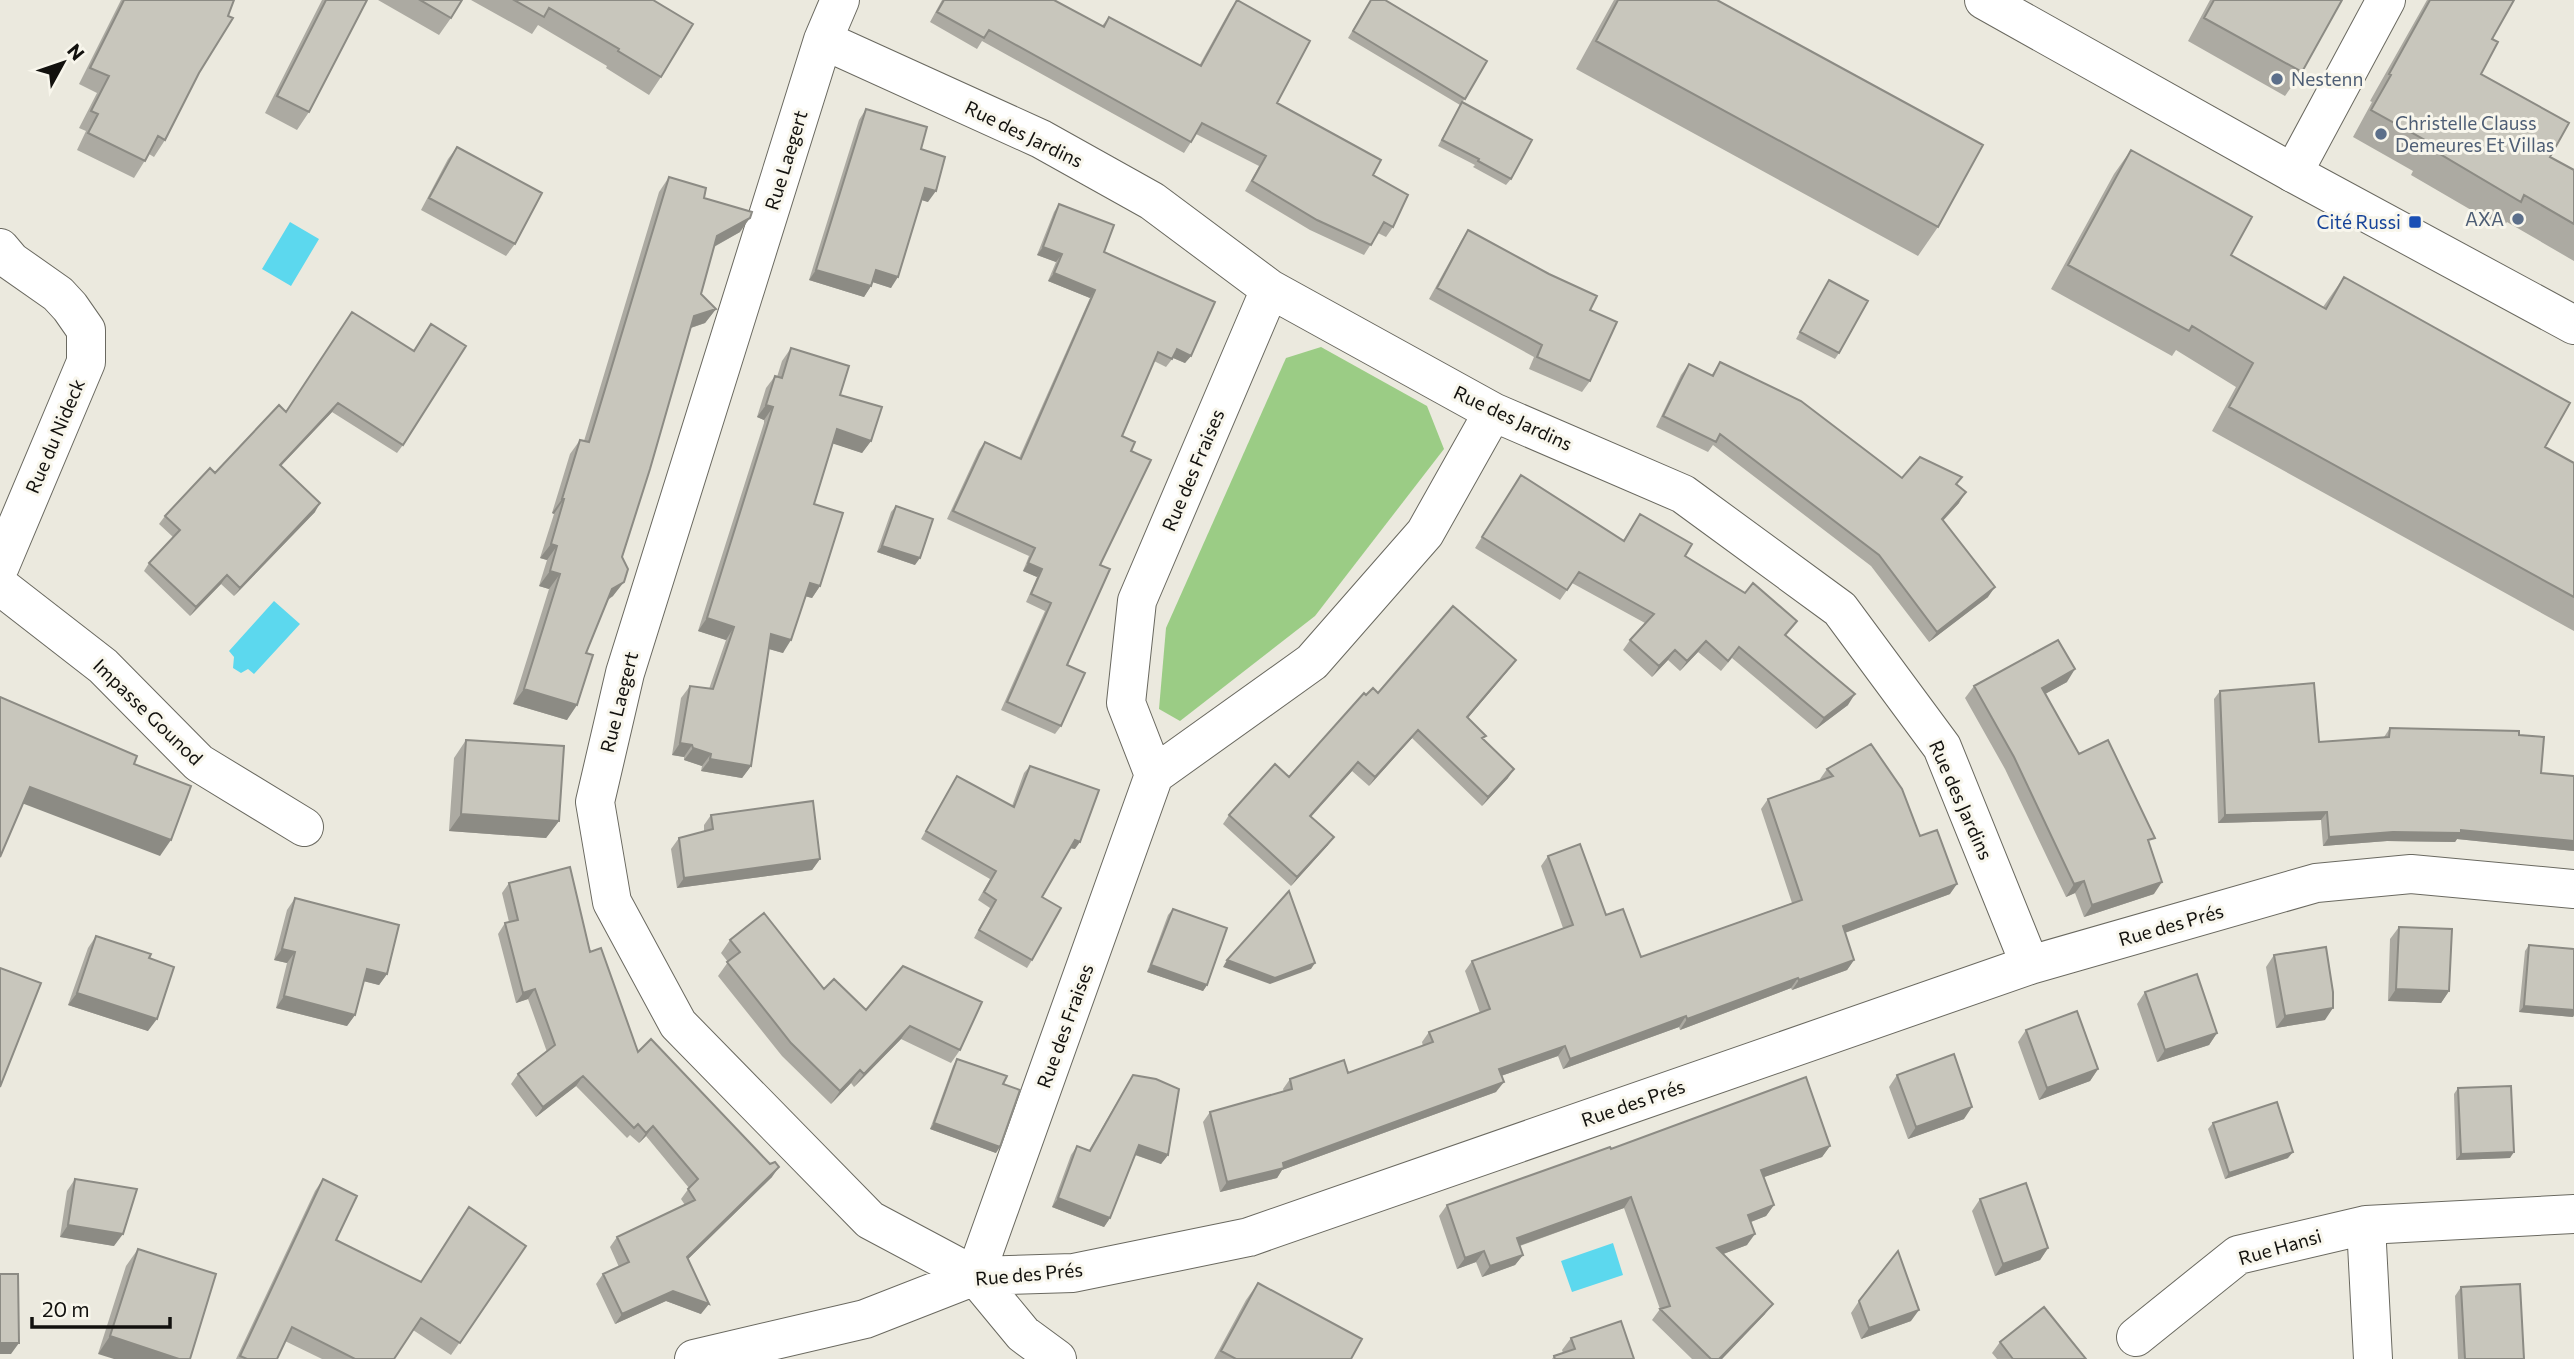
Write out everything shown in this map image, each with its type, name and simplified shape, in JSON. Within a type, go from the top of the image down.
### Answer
[{"type":"street","name":"Rue Laegert","points":[[840,0],[823,40],[632,652],[595,802],[612,902],[678,1024],[870,1220],[975,1276]]},
{"type":"street","points":[[1984,0],[2293,173],[2574,324]]},
{"type":"street","points":[[2293,173],[2386,0]]},
{"type":"street","name":"Rue des Jardins","points":[[823,40],[1052,146],[1152,201],[1270,289],[1493,412],[1683,494],[1840,609],[1942,747],[2030,965]]},
{"type":"street","name":"Rue du Nideck","points":[[0,248],[11,261],[58,294],[86,330],[86,362],[0,566]]},
{"type":"street","name":"Rue des Fraises","points":[[975,1276],[1154,775],[1126,703],[1137,600],[1270,289]]},
{"type":"street","points":[[1154,775],[1312,662],[1425,533],[1493,412]]},
{"type":"street","name":"Impasse Gounod","points":[[0,586],[103,666],[199,763],[304,827]]},
{"type":"street","name":"Rue des Prés","points":[[694,1359],[865,1319],[975,1276],[1073,1273],[1250,1237],[2030,965],[2316,883],[2412,874],[2574,889]]},
{"type":"street","name":"Rue Hansi","points":[[2136,1337],[2238,1255],[2366,1224],[2574,1214]]},
{"type":"street","points":[[2366,1224],[2373,1359]]},
{"type":"street","points":[[975,1276],[1023,1334],[1057,1359]]},
{"type":"green space","points":[[1321,347],[1427,406],[1444,449],[1315,616],[1180,721],[1159,709],[1166,628],[1286,358]]},
{"type":"water","points":[[290,222],[319,239],[291,286],[262,269]]},
{"type":"water","points":[[274,601],[300,624],[254,674],[248,669],[241,673],[233,668],[234,657],[229,651]]},
{"type":"water","points":[[1613,1243],[1623,1275],[1572,1292],[1561,1261]]},
{"type":"building","points":[[124,0],[234,0],[228,16],[233,18],[199,73],[165,140],[158,136],[145,161],[88,133],[98,114],[91,111],[109,76],[90,68]]},
{"type":"building","points":[[326,0],[367,0],[309,112],[277,96]]},
{"type":"building","points":[[420,0],[462,0],[451,18]]},
{"type":"building","points":[[514,0],[653,0],[693,24],[661,77],[549,8],[544,17]]},
{"type":"building","points":[[944,0],[1054,0],[1104,27],[1109,17],[1201,66],[1237,0],[1310,41],[1277,103],[1381,160],[1373,175],[1408,195],[1393,227],[1384,222],[1371,245],[1317,220],[1252,181],[1266,156],[1202,123],[1191,142],[989,30],[984,38],[937,12]]},
{"type":"building","points":[[1371,0],[1385,0],[1487,61],[1465,99],[1353,31]]},
{"type":"building","points":[[1618,0],[1717,0],[1983,145],[1938,227],[1596,41]]},
{"type":"building","points":[[2214,0],[2342,0],[2302,72],[2204,18]]},
{"type":"building","points":[[2430,0],[2514,0],[2492,39],[2498,42],[2481,74],[2569,123],[2550,157],[2574,170],[2574,224],[2524,195],[2521,202],[2430,148],[2432,144],[2371,110]]},
{"type":"building","points":[[1462,102],[1532,140],[1511,179],[1442,140]]},
{"type":"building","points":[[866,109],[927,127],[921,149],[945,157],[936,191],[925,188],[898,277],[876,270],[871,286],[816,270]]},
{"type":"building","points":[[457,147],[542,193],[515,244],[429,198]]},
{"type":"building","points":[[2131,150],[2252,217],[2231,255],[2326,309],[2344,277],[2570,403],[2545,447],[2574,463],[2574,597],[2229,407],[2253,363],[2192,326],[2189,331],[2068,265]]},
{"type":"building","points":[[669,177],[706,188],[704,198],[752,212],[750,218],[717,236],[701,294],[716,309],[694,316],[622,557],[628,569],[624,582],[612,589],[586,653],[593,655],[577,705],[524,689],[560,574],[550,571],[557,546],[551,544],[562,499],[580,440],[589,442]]},
{"type":"building","points":[[1059,204],[1114,225],[1104,252],[1215,302],[1191,356],[1177,349],[1172,359],[1158,352],[1122,436],[1135,442],[1131,451],[1151,460],[1100,565],[1110,569],[1067,665],[1085,673],[1061,726],[1007,702],[1051,603],[1031,594],[1042,569],[1028,563],[1035,548],[953,511],[985,442],[1021,459],[1095,290],[1054,273],[1062,254],[1043,247]]},
{"type":"building","points":[[1468,230],[1549,274],[1597,296],[1590,310],[1617,322],[1590,381],[1537,357],[1542,345],[1437,288]]},
{"type":"building","points":[[1829,280],[1868,301],[1839,353],[1800,332]]},
{"type":"building","points":[[352,312],[414,351],[431,324],[466,346],[403,445],[338,403],[280,465],[320,503],[240,588],[227,575],[196,607],[149,563],[180,530],[165,516],[210,468],[215,473],[279,405],[286,412]]},
{"type":"building","points":[[791,348],[849,366],[840,395],[882,407],[871,441],[837,429],[814,504],[843,513],[820,586],[810,583],[791,640],[771,634],[751,766],[710,759],[711,754],[693,748],[692,745],[680,743],[690,686],[713,689],[734,627],[707,618],[773,407],[766,405],[775,376],[782,378]]},
{"type":"building","points":[[1720,362],[1801,401],[1902,478],[1920,457],[1962,477],[1956,484],[1966,492],[1942,519],[1995,587],[1937,632],[1879,555],[1720,434],[1716,442],[1663,416],[1689,364],[1713,376]]},
{"type":"building","points":[[1521,475],[1624,541],[1640,514],[1692,544],[1685,556],[1745,593],[1753,583],[1797,621],[1785,635],[1855,694],[1824,718],[1739,647],[1728,661],[1706,641],[1687,661],[1675,650],[1659,666],[1630,640],[1654,614],[1579,572],[1567,590],[1482,537]]},
{"type":"building","points":[[896,506],[933,519],[920,558],[882,546]]},
{"type":"building","points":[[1453,606],[1516,660],[1467,717],[1486,736],[1482,738],[1514,769],[1488,797],[1418,730],[1375,777],[1358,762],[1310,816],[1334,837],[1297,877],[1229,815],[1275,764],[1289,777],[1364,693],[1366,695],[1373,688],[1378,693]]},
{"type":"building","points":[[2058,640],[2075,669],[2042,688],[2079,754],[2108,740],[2155,838],[2148,840],[2162,882],[2092,905],[2084,881],[2074,884],[2014,757],[1974,686]]},
{"type":"building","points":[[2314,683],[2319,742],[2389,737],[2390,728],[2519,731],[2519,735],[2544,737],[2541,773],[2574,776],[2574,841],[2461,830],[2461,833],[2393,832],[2329,837],[2327,812],[2225,815],[2220,691]]},
{"type":"building","points":[[0,697],[137,756],[134,764],[191,786],[171,840],[30,787],[0,857]]},
{"type":"building","points":[[466,740],[564,746],[559,821],[461,814]]},
{"type":"building","points":[[1871,744],[1902,789],[1920,836],[1937,830],[1957,884],[1843,926],[1854,960],[1687,1019],[1686,1016],[1570,1059],[1565,1046],[1499,1069],[1504,1082],[1283,1163],[1284,1168],[1227,1182],[1210,1112],[1292,1089],[1290,1079],[1344,1060],[1348,1073],[1433,1042],[1429,1032],[1490,1009],[1472,961],[1573,925],[1548,856],[1580,844],[1606,915],[1623,909],[1641,957],[1802,900],[1768,799],[1833,776],[1827,769]]},
{"type":"building","points":[[1030,766],[1099,790],[1080,842],[1075,840],[1042,897],[1061,908],[1032,960],[979,930],[996,900],[984,892],[996,871],[926,831],[957,776],[1014,807]]},
{"type":"building","points":[[813,801],[820,859],[684,878],[679,838],[713,829],[711,815]]},
{"type":"building","points":[[570,867],[590,952],[601,948],[638,1052],[651,1039],[770,1164],[775,1162],[779,1167],[687,1257],[709,1304],[673,1291],[622,1314],[603,1274],[629,1262],[617,1237],[695,1200],[688,1189],[698,1179],[653,1126],[646,1133],[638,1124],[634,1128],[583,1076],[543,1107],[518,1074],[555,1045],[535,989],[523,993],[505,923],[518,920],[509,883]]},
{"type":"building","points":[[1289,891],[1315,963],[1275,978],[1227,960]]},
{"type":"building","points":[[295,898],[399,925],[387,974],[367,969],[355,1015],[284,996],[295,952],[282,949]]},
{"type":"building","points":[[1173,909],[1227,928],[1207,985],[1151,965]]},
{"type":"building","points":[[764,913],[824,989],[834,979],[866,1010],[903,966],[982,1002],[960,1050],[910,1026],[864,1074],[860,1070],[840,1091],[791,1043],[727,962],[740,952],[730,940]]},
{"type":"building","points":[[2399,927],[2452,929],[2449,991],[2396,989]]},
{"type":"building","points":[[96,936],[151,954],[149,958],[174,967],[157,1019],[77,993]]},
{"type":"building","points":[[2529,945],[2574,949],[2574,1010],[2524,1006]]},
{"type":"building","points":[[2326,947],[2333,1008],[2285,1016],[2274,955]]},
{"type":"building","points":[[0,968],[41,983],[0,1087]]},
{"type":"building","points":[[2197,974],[2217,1033],[2165,1050],[2145,992]]},
{"type":"building","points":[[2077,1011],[2098,1069],[2047,1088],[2026,1030]]},
{"type":"building","points":[[1954,1054],[1972,1107],[1916,1127],[1897,1075]]},
{"type":"building","points":[[957,1059],[1007,1076],[1003,1084],[1020,1090],[1000,1147],[934,1123]]},
{"type":"building","points":[[1133,1075],[1156,1079],[1179,1089],[1168,1155],[1139,1145],[1110,1218],[1058,1198],[1077,1146],[1090,1151]]},
{"type":"building","points":[[1806,1077],[1830,1146],[1761,1170],[1774,1205],[1748,1215],[1755,1234],[1717,1248],[1773,1304],[1719,1359],[1711,1359],[1660,1309],[1670,1306],[1631,1197],[1517,1238],[1523,1255],[1490,1266],[1484,1251],[1465,1258],[1447,1205],[1610,1147],[1611,1149]]},
{"type":"building","points":[[2511,1086],[2514,1152],[2461,1154],[2458,1088]]},
{"type":"building","points":[[2277,1102],[2293,1152],[2229,1173],[2213,1123]]},
{"type":"building","points":[[75,1179],[137,1189],[123,1234],[68,1225]]},
{"type":"building","points":[[323,1179],[357,1196],[336,1240],[421,1282],[469,1207],[526,1246],[460,1343],[421,1318],[394,1359],[355,1359],[292,1327],[277,1359],[247,1359],[240,1356]]},
{"type":"building","points":[[2026,1183],[2048,1248],[2003,1264],[1980,1199]]},
{"type":"building","points":[[138,1249],[216,1274],[190,1359],[179,1359],[110,1336]]},
{"type":"building","points":[[1898,1251],[1919,1310],[1869,1328],[1859,1301]]},
{"type":"building","points":[[0,1274],[18,1274],[19,1343],[0,1343]]},
{"type":"building","points":[[1258,1283],[1362,1339],[1351,1359],[1236,1359],[1221,1351]]},
{"type":"building","points":[[2520,1284],[2524,1359],[2465,1359],[2461,1287]]},
{"type":"building","points":[[2044,1307],[2086,1359],[2013,1359],[2000,1342]]},
{"type":"building","points":[[1621,1321],[1634,1359],[1555,1359],[1554,1356],[1575,1349],[1571,1338]]},
{"type":"place","name":"Nestenn","points":[[2277,79]]},
{"type":"place","name":"Christelle Clauss Demeures Et Villas","points":[[2381,134]]},
{"type":"place","name":"AXA","points":[[2518,219]]},
{"type":"place","name":"Cité Russi","points":[[2415,222]]}]
